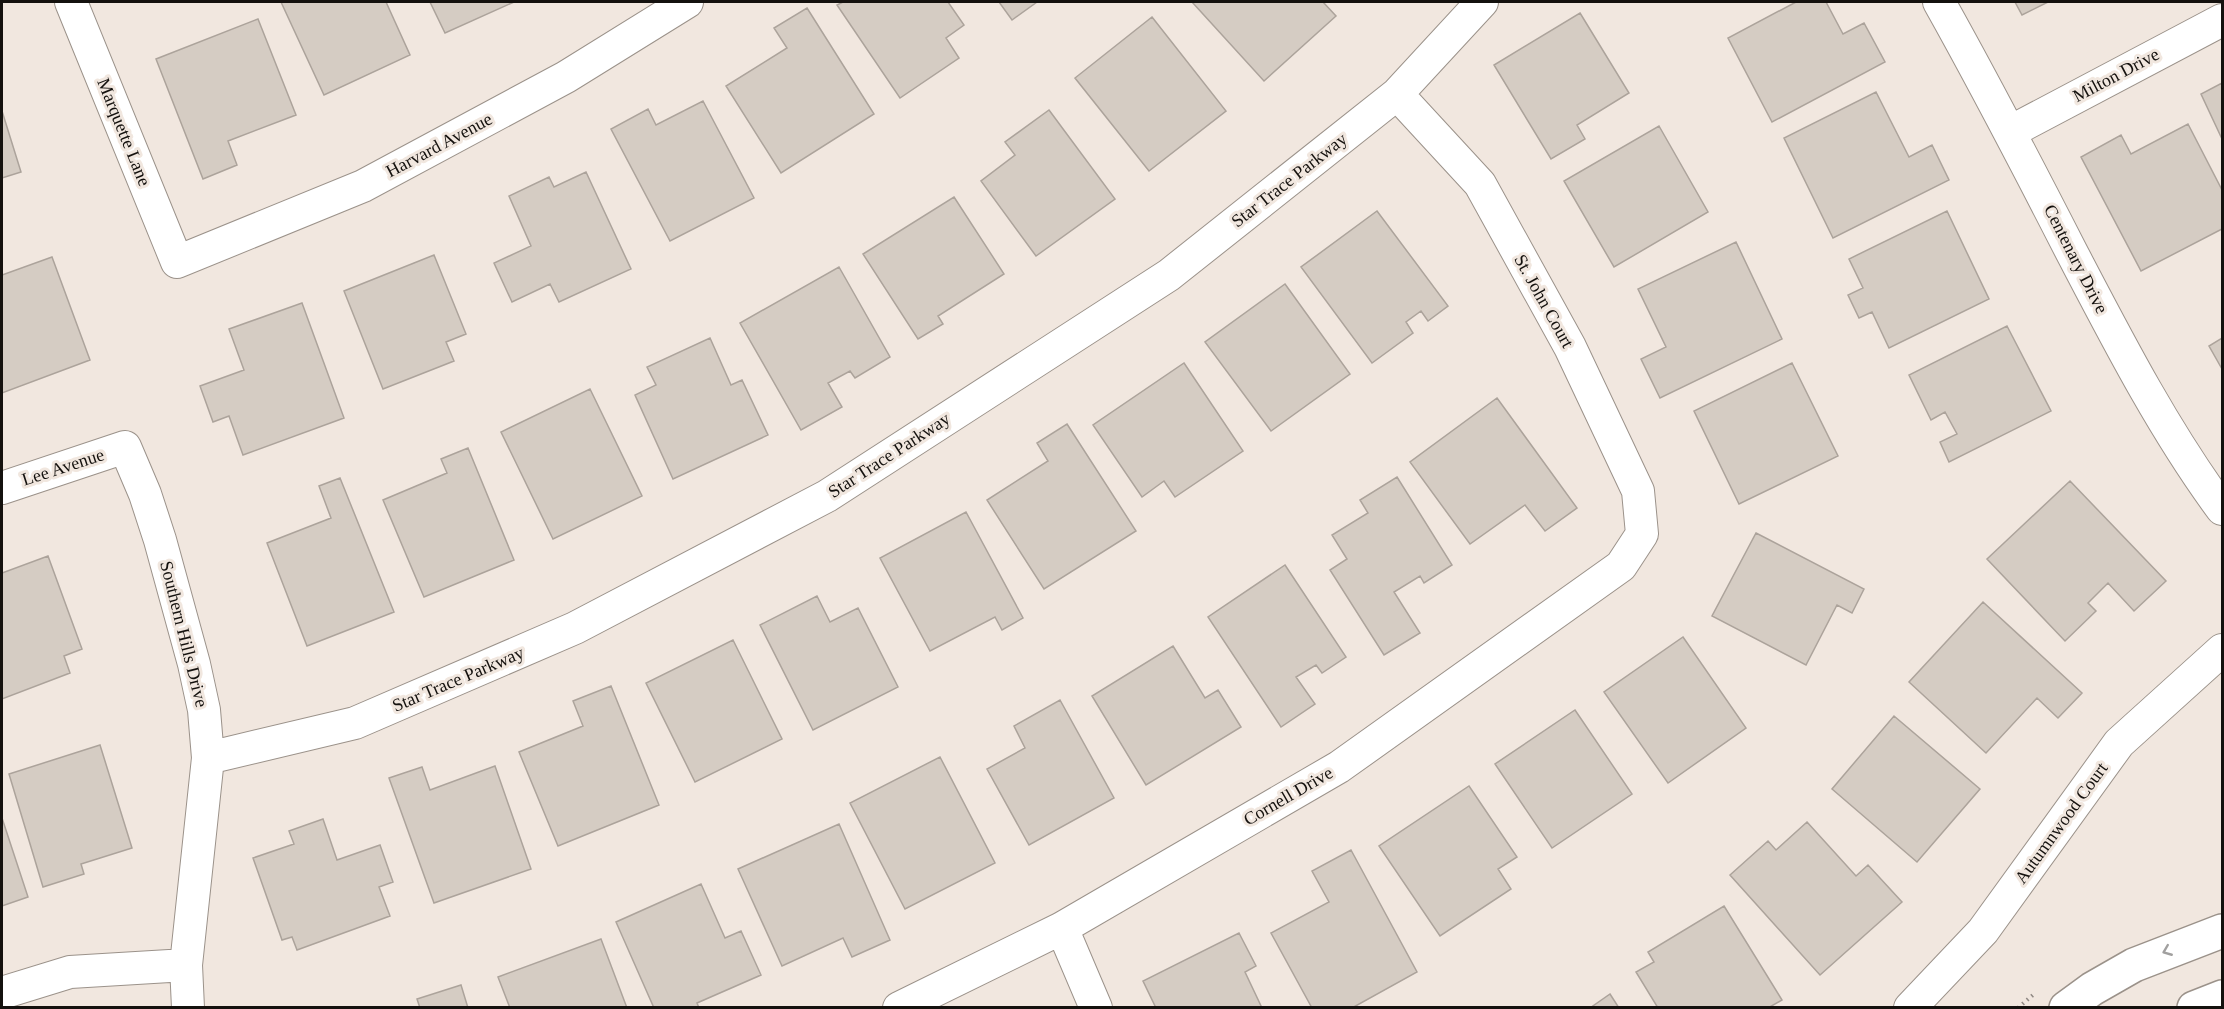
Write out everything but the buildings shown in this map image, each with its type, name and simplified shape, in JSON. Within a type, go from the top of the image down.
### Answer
[{"type":"street","name":"Marquette Lane","points":[[71,2],[177,262]]},
{"type":"street","name":"Harvard Avenue","points":[[177,262],[363,186],[566,77],[687,2]]},
{"type":"street","name":"Star Trace Parkway","points":[[208,758],[355,723],[574,628],[828,496],[1169,275],[1397,94],[1482,2]]},
{"type":"street","name":"Centenary Drive","points":[[1939,2],[2010,132],[2110,325],[2188,463],[2223,509]]},
{"type":"street","name":"Milton Drive","points":[[2010,132],[2223,20]]},
{"type":"street","name":"St. John Court","points":[[1397,94],[1480,184],[1570,347],[1638,491],[1642,534]]},
{"type":"street","name":"Southern Hills Drive","points":[[125,447],[146,494],[179,606],[204,710],[208,758],[186,965],[188,1008]]},
{"type":"street","name":"Lee Avenue","points":[[2,488],[125,447]]},
{"type":"street","name":"Cornell Drive","points":[[899,1008],[1062,928],[1339,767],[1621,566],[1642,534]]},
{"type":"street","name":"Autumnwood Court","points":[[1910,1008],[1983,931],[2119,743],[2223,650]]},
{"type":"street","points":[[1062,928],[1096,1008]]},
{"type":"street","points":[[2066,1008],[2134,965],[2223,931]]},
{"type":"street","points":[[2,993],[69,972],[186,965]]},
{"type":"street","points":[[2194,1008],[2223,998]]}]
